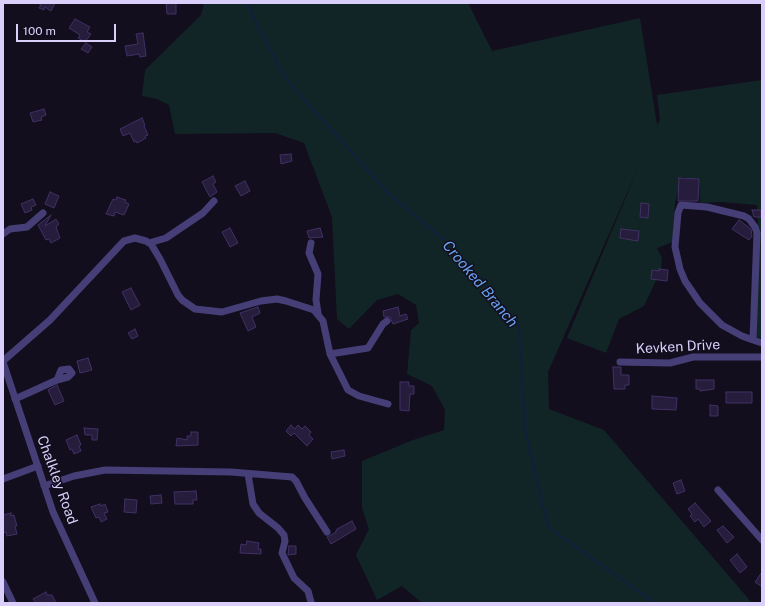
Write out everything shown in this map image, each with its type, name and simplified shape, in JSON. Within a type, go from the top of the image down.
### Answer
[{"type":"street","points":[[149,243],[166,238],[203,213],[214,201]]},
{"type":"street","points":[[753,340],[755,227],[749,219],[744,216],[707,207],[681,205],[678,212],[675,247],[680,269],[685,281],[700,303],[718,321],[731,331],[753,340],[762,343]]},
{"type":"street","points":[[3,234],[10,229],[27,227],[43,213]]},
{"type":"street","points":[[3,361],[50,320],[124,241],[135,238],[149,243],[160,258],[178,295],[182,300],[195,309],[222,312],[261,301],[277,299],[286,300],[314,310],[318,313]]},
{"type":"street","points":[[311,243],[309,253],[318,274],[316,300],[318,313],[323,322],[330,354],[348,390],[359,396],[388,404]]},
{"type":"street","points":[[330,354],[368,348],[383,324],[387,321]]},
{"type":"street","name":"Kevken Drive","points":[[620,362],[670,363],[693,357],[762,357]]},
{"type":"street","name":"Chalkley Road","points":[[3,361],[56,518],[95,603]]},
{"type":"street","points":[[16,399],[57,380]]},
{"type":"street","points":[[3,479],[38,466]]},
{"type":"street","points":[[44,486],[91,472],[105,470],[248,474],[292,477],[295,478],[305,498],[327,532]]},
{"type":"street","points":[[248,474],[253,504],[259,513],[278,528],[284,535],[285,542],[282,553],[294,578],[308,591],[311,602]]},
{"type":"street","points":[[718,490],[762,540]]},
{"type":"street","points":[[3,582],[12,603]]},
{"type":"green space","points":[[204,3],[468,3],[492,51],[640,18],[657,125],[660,120],[657,95],[762,80],[762,338],[756,337],[757,205],[721,202],[700,203],[699,179],[682,177],[675,203],[673,242],[657,248],[662,258],[661,270],[644,306],[619,319],[606,353],[567,338],[639,166],[548,372],[549,409],[604,430],[752,603],[422,603],[402,586],[377,600],[356,555],[369,529],[362,508],[362,461],[413,440],[444,430],[445,410],[432,386],[407,374],[411,330],[419,323],[416,305],[398,294],[377,300],[349,329],[337,319],[332,217],[304,143],[275,133],[175,134],[169,105],[157,99],[142,96],[145,70],[201,15]]},
{"type":"building","points":[[38,3],[55,3],[51,11],[45,7],[44,10],[39,8],[41,5]]},
{"type":"building","points":[[166,3],[176,3],[176,14],[167,14]]},
{"type":"building","points":[[75,19],[90,27],[87,32],[91,34],[85,42],[78,38],[80,35],[69,28]]},
{"type":"building","points":[[143,33],[146,56],[140,57],[139,54],[127,56],[125,46],[138,44],[136,34]]},
{"type":"building","points":[[86,43],[92,47],[88,53],[81,49]]},
{"type":"building","points":[[44,109],[46,115],[41,117],[42,120],[33,122],[30,113]]},
{"type":"building","points":[[142,118],[148,135],[145,136],[146,138],[137,143],[136,141],[134,142],[130,133],[123,136],[120,129]]},
{"type":"building","points":[[291,154],[292,161],[281,164],[280,155]]},
{"type":"building","points":[[213,176],[216,182],[213,184],[217,192],[210,197],[202,182]]},
{"type":"building","points":[[679,178],[699,179],[698,201],[678,201]]},
{"type":"building","points":[[245,181],[250,191],[241,196],[235,186]]},
{"type":"building","points":[[50,192],[59,196],[54,208],[45,204]]},
{"type":"building","points":[[117,197],[126,200],[125,202],[129,204],[124,215],[115,212],[114,216],[106,214],[113,199],[116,200]]},
{"type":"building","points":[[33,199],[36,205],[31,207],[32,210],[25,213],[21,204]]},
{"type":"building","points":[[641,203],[649,204],[648,218],[640,217]]},
{"type":"building","points":[[752,210],[761,210],[761,217],[754,217]]},
{"type":"building","points":[[51,215],[45,226],[56,219],[59,224],[56,227],[60,238],[51,243],[49,239],[46,240],[38,225]]},
{"type":"building","points":[[739,220],[751,229],[752,236],[749,240],[732,229]]},
{"type":"building","points":[[230,228],[238,243],[230,247],[222,232]]},
{"type":"building","points":[[320,228],[323,237],[309,238],[307,231]]},
{"type":"building","points":[[621,229],[639,231],[638,241],[620,238]]},
{"type":"building","points":[[659,269],[668,270],[667,281],[651,279],[652,270],[659,271]]},
{"type":"building","points":[[131,288],[140,305],[131,310],[122,292]]},
{"type":"building","points":[[258,307],[260,313],[252,317],[256,327],[248,331],[240,313]]},
{"type":"building","points":[[398,307],[400,316],[406,314],[408,319],[393,324],[390,317],[384,317],[383,311]]},
{"type":"building","points":[[135,329],[138,336],[132,339],[128,333]]},
{"type":"building","points":[[88,358],[92,370],[80,373],[77,361]]},
{"type":"building","points":[[613,367],[621,367],[621,375],[629,375],[629,385],[625,385],[625,389],[614,389]]},
{"type":"building","points":[[696,380],[714,380],[714,389],[700,391],[700,389],[696,389]]},
{"type":"building","points":[[400,382],[409,382],[409,386],[414,386],[414,394],[410,394],[409,411],[400,410]]},
{"type":"building","points":[[57,385],[64,401],[55,405],[48,390]]},
{"type":"building","points":[[726,392],[752,392],[752,403],[726,403]]},
{"type":"building","points":[[652,396],[677,398],[676,410],[652,409]]},
{"type":"building","points":[[710,405],[718,406],[718,416],[710,416]]},
{"type":"building","points":[[291,425],[295,429],[298,425],[302,429],[305,426],[311,432],[309,435],[313,439],[307,446],[294,433],[291,436],[286,431]]},
{"type":"building","points":[[84,428],[98,429],[97,440],[92,440],[92,435],[85,435]]},
{"type":"building","points":[[191,432],[198,432],[198,445],[176,446],[177,438],[187,440],[187,436],[191,436]]},
{"type":"building","points":[[77,435],[81,445],[79,446],[81,451],[74,454],[72,449],[70,450],[66,440]]},
{"type":"building","points":[[344,450],[345,456],[332,459],[331,452]]},
{"type":"building","points":[[681,480],[685,491],[677,494],[673,483]]},
{"type":"building","points":[[196,491],[197,500],[193,500],[193,504],[175,504],[174,492]]},
{"type":"building","points":[[161,495],[162,503],[151,504],[150,496]]},
{"type":"building","points":[[125,499],[137,500],[136,513],[124,512]]},
{"type":"building","points":[[695,503],[711,521],[704,527],[698,519],[695,522],[690,516],[692,514],[688,509]]},
{"type":"building","points":[[100,504],[101,506],[105,504],[108,512],[104,513],[107,519],[101,522],[99,517],[96,518],[91,507]]},
{"type":"building","points":[[11,513],[11,516],[14,515],[17,526],[15,526],[17,534],[7,536],[6,532],[3,533],[3,515]]},
{"type":"building","points":[[352,521],[356,529],[331,544],[327,537],[335,533],[337,529]]},
{"type":"building","points":[[723,526],[734,537],[727,543],[717,530]]},
{"type":"building","points":[[247,541],[259,543],[258,549],[261,549],[261,554],[240,553],[241,544],[246,545]]},
{"type":"building","points":[[289,546],[296,546],[296,554],[288,555]]},
{"type":"building","points":[[737,554],[747,567],[740,573],[730,560]]},
{"type":"building","points":[[762,572],[762,587],[755,582]]},
{"type":"building","points":[[46,592],[47,595],[52,595],[56,603],[36,603],[33,599]]},
{"type":"waterway","name":"Crooked Branch","points":[[248,3],[259,29],[287,80],[389,194],[453,247],[519,325],[525,429],[548,527],[655,603]]}]
